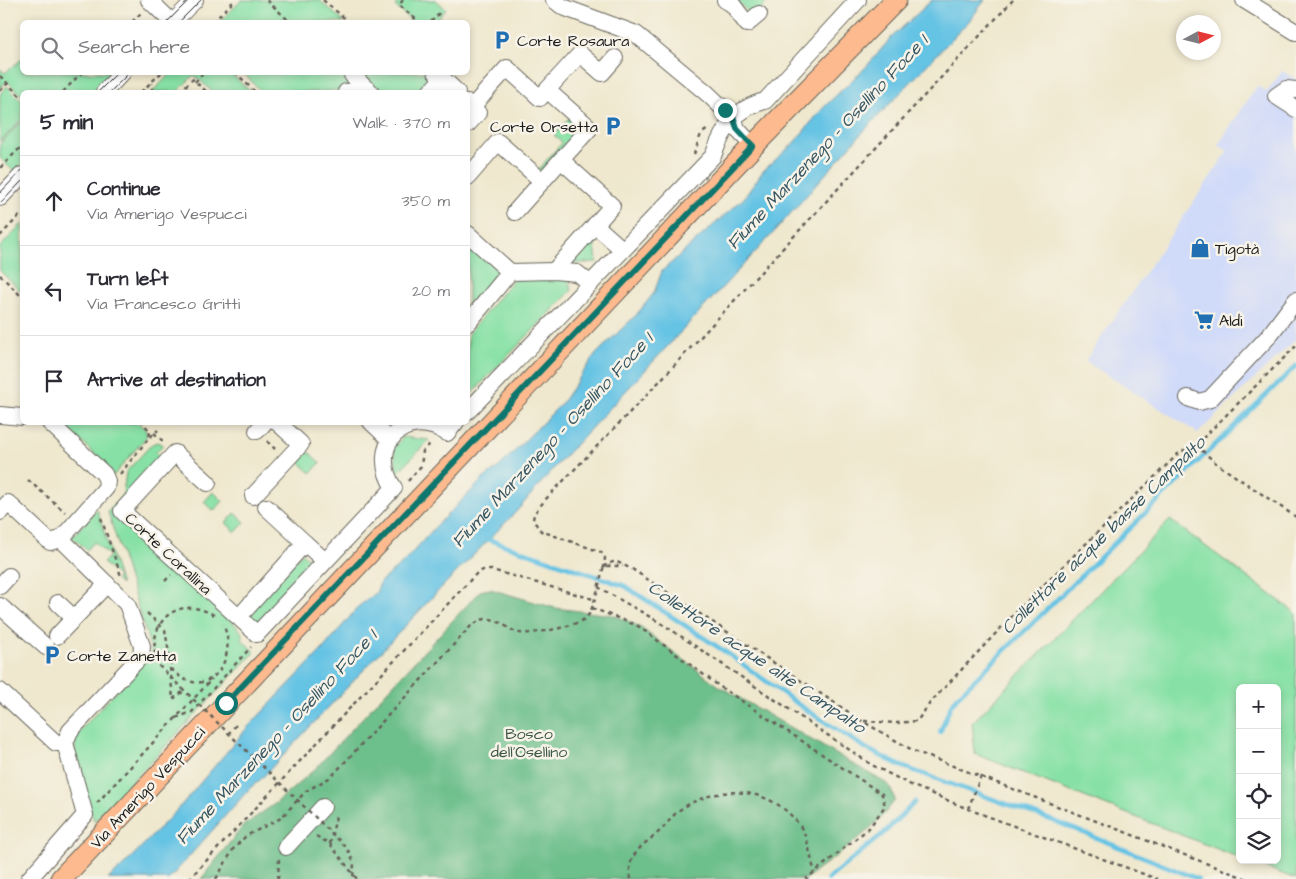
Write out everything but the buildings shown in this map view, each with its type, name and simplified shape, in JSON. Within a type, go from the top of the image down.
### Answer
[{"type":"main road","name":"Via Amerigo Vespucci","points":[[61,879],[753,146],[896,0]]},
{"type":"street","points":[[149,0],[170,20]]},
{"type":"street","points":[[174,20],[195,0]]},
{"type":"street","points":[[554,0],[563,7],[636,34],[708,94],[734,119],[737,129],[753,146]]},
{"type":"street","points":[[725,0],[732,4],[747,24],[758,14]]},
{"type":"street","points":[[470,409],[713,156],[720,138],[734,119],[749,105],[764,101],[858,0]]},
{"type":"street","points":[[1244,0],[1296,32]]},
{"type":"street","points":[[470,122],[478,113],[470,105],[507,68],[540,98],[580,54],[602,73],[615,58]]},
{"type":"street","points":[[106,90],[121,75]]},
{"type":"street","points":[[352,75],[368,90]]},
{"type":"street","points":[[431,90],[439,76],[455,90]]},
{"type":"street","points":[[1296,90],[1286,89],[1276,96],[1296,109]]},
{"type":"street","points":[[515,212],[590,128],[548,90]]},
{"type":"street","points":[[470,175],[498,142],[542,181]]},
{"type":"street","points":[[554,271],[612,206],[561,160]]},
{"type":"street","points":[[0,198],[20,177]]},
{"type":"street","points":[[595,225],[622,249]]},
{"type":"street","points":[[470,236],[510,272],[554,271],[577,273],[589,283]]},
{"type":"street","points":[[470,322],[510,272]]},
{"type":"street","points":[[1188,398],[1199,402],[1210,399],[1281,322],[1296,300]]},
{"type":"street","points":[[0,415],[20,417]]},
{"type":"street","points":[[0,512],[8,503],[50,542],[61,539],[106,488],[107,482],[104,474],[52,425]]},
{"type":"street","points":[[253,496],[286,460],[302,446],[286,425]]},
{"type":"street","points":[[374,425],[390,440]]},
{"type":"street","points":[[257,634],[394,488],[387,477],[384,465],[384,452],[390,440],[399,430],[408,425]]},
{"type":"street","points":[[432,425],[449,429]]},
{"type":"street","name":"Corte Corallina","points":[[208,483],[175,453],[122,511],[257,634]]},
{"type":"street","points":[[266,507],[325,562]]},
{"type":"street","points":[[365,519],[385,534]]},
{"type":"street","points":[[29,879],[85,815],[65,743],[70,731],[140,656],[142,646],[127,604],[61,539]]},
{"type":"street","points":[[238,617],[305,543]]},
{"type":"street","points":[[0,606],[51,641],[107,584]]},
{"type":"street","points":[[58,602],[74,618]]},
{"type":"street","points":[[0,691],[56,743],[65,743]]},
{"type":"street","points":[[286,847],[330,810]]},
{"type":"path","points":[[215,20],[235,0]]},
{"type":"path","points":[[267,0],[288,20]]},
{"type":"path","points":[[323,0],[348,20]]},
{"type":"path","points":[[403,0],[399,5],[417,20]]},
{"type":"path","points":[[216,879],[240,842],[255,830],[281,818],[306,791],[331,778],[418,682],[479,620],[488,618],[520,633],[530,633],[581,622],[588,616],[605,558],[596,549],[541,531],[533,520],[538,508],[1013,0]]},
{"type":"path","points":[[433,20],[440,12]]},
{"type":"path","points":[[65,90],[79,75]]},
{"type":"path","points":[[143,90],[159,75]]},
{"type":"path","points":[[195,82],[201,75]]},
{"type":"path","points":[[238,75],[253,90]]},
{"type":"path","points":[[0,76],[20,96]]},
{"type":"path","points":[[182,90],[192,79],[205,90]]},
{"type":"path","points":[[152,90],[153,81]]},
{"type":"path","points":[[0,91],[8,83]]},
{"type":"path","points":[[0,168],[20,148]]},
{"type":"path","points":[[0,236],[20,215]]},
{"type":"path","points":[[0,275],[20,295]]},
{"type":"path","points":[[862,721],[897,723],[917,721],[930,703],[1015,613],[1178,454],[1197,446],[1296,346]]},
{"type":"path","points":[[261,427],[286,460]]},
{"type":"path","points":[[394,488],[398,491],[422,466],[423,451],[449,429]]},
{"type":"path","points":[[149,438],[158,430]]},
{"type":"path","points":[[1197,446],[1213,460],[1296,517]]},
{"type":"path","points":[[28,480],[76,522]]},
{"type":"path","points":[[604,566],[615,561],[624,566],[862,721],[914,751],[1248,879]]},
{"type":"path","points":[[189,879],[476,574],[483,570],[492,570],[594,599]]},
{"type":"path","points":[[598,587],[664,625],[872,765],[911,785],[968,809],[1157,879]]},
{"type":"path","points":[[141,606],[165,630],[173,699],[184,691]]},
{"type":"path","points":[[218,618],[205,610],[185,607],[166,616],[155,634],[153,645],[158,665],[347,848],[354,863],[353,879]]},
{"type":"path","points":[[591,608],[638,626],[719,686],[882,794],[885,806],[869,828],[806,879]]},
{"type":"path","points":[[85,815],[226,662],[229,651],[226,630],[221,622]]},
{"type":"path","points":[[175,719],[192,712],[251,647],[257,634]]},
{"type":"path","points":[[169,665],[172,670],[189,681],[206,680],[215,676]]},
{"type":"path","points":[[228,734],[236,724],[234,722]]},
{"type":"path","points":[[968,809],[981,776]]},
{"type":"path","points":[[631,879],[631,860],[639,848],[665,826],[680,809],[714,794],[733,791],[763,796],[796,821],[806,838],[814,872]]},
{"type":"path","points":[[330,810],[330,844]]},
{"type":"path","points":[[308,835],[317,836],[330,844],[357,879]]},
{"type":"path","points":[[278,879],[278,860],[286,847]]},
{"type":"shaded area","points":[[1282,71],[1296,79],[1296,339],[1198,433],[1085,361],[1228,151],[1218,145],[1257,86],[1267,92]]},
{"type":"green space","points":[[242,0],[319,0],[342,20],[221,20]]},
{"type":"green space","points":[[400,0],[436,0],[446,9],[437,20],[411,20],[395,6]]},
{"type":"green space","points":[[736,0],[769,0],[753,17]]},
{"type":"green space","points":[[20,61],[20,75],[109,75],[94,90],[20,90],[20,94],[7,81],[0,88],[0,69],[5,73]]},
{"type":"green space","points":[[169,75],[194,75],[179,90],[154,90]]},
{"type":"green space","points":[[194,75],[232,75],[249,90],[211,90]]},
{"type":"green space","points":[[245,75],[351,75],[361,88],[340,90],[260,90]]},
{"type":"green space","points":[[365,75],[431,75],[436,79],[426,90],[374,90],[361,79]]},
{"type":"green space","points":[[7,86],[20,99],[20,121],[0,142],[0,94]]},
{"type":"green space","points":[[572,115],[583,126],[538,174],[536,172],[562,143],[554,135]]},
{"type":"green space","points":[[20,123],[20,166],[14,172],[0,158],[0,144]]},
{"type":"green space","points":[[20,226],[20,290],[0,271],[0,247]]},
{"type":"green space","points":[[594,236],[597,262],[568,264]]},
{"type":"green space","points":[[470,242],[501,273],[470,311]]},
{"type":"green space","points":[[567,277],[572,290],[470,395],[470,332],[514,279]]},
{"type":"green space","points":[[64,425],[140,425],[145,429],[147,436],[113,476],[110,469]]},
{"type":"green space","points":[[403,437],[429,440],[397,473],[394,448]]},
{"type":"green space","points":[[157,442],[163,445],[156,452],[163,460],[121,505],[241,631],[243,641],[255,652],[94,821],[77,766],[75,754],[76,735],[152,652],[108,512],[123,494],[126,472],[152,444]]},
{"type":"green space","points":[[309,452],[320,463],[311,473],[299,462]]},
{"type":"green space","points":[[213,492],[223,501],[214,511],[204,502]]},
{"type":"green space","points":[[97,509],[121,585],[116,580],[118,576],[103,563],[110,556],[94,542],[87,550],[72,537]]},
{"type":"green space","points":[[235,513],[245,522],[236,532],[226,523]]},
{"type":"green space","points":[[1170,520],[1296,613],[1296,879],[1256,864],[1281,864],[1281,684],[1236,684],[1236,856],[975,754],[972,723]]},
{"type":"green space","points":[[302,553],[313,563],[257,626],[250,619],[250,611]]},
{"type":"green space","name":"Bosco dell'Osellino","points":[[490,589],[555,608],[612,615],[626,620],[641,628],[719,686],[889,785],[895,800],[865,833],[806,879],[201,879],[243,826],[276,803],[315,769],[480,591]]},
{"type":"water","name":"Fiume Marzenego - Osellino Foce 1","points":[[932,0],[985,0],[969,21],[862,133],[775,231],[555,467],[515,513],[441,588],[259,781],[251,787],[169,879],[108,879],[178,809],[248,727],[322,650],[359,606],[376,593],[381,581],[403,563],[437,525],[483,479],[499,467],[561,404],[596,354],[637,314],[654,293],[662,271],[744,198],[763,171],[792,145],[824,107],[866,67],[891,38]]},
{"type":"waterway","name":"Collettore acque basse Campalto","points":[[940,732],[951,705],[959,695],[1296,366]]},
{"type":"waterway","name":"Collettore acque alte Campalto","points":[[484,538],[625,586],[727,653],[802,707],[867,749],[901,766],[1059,823],[1198,879]]},
{"type":"waterway","name":"Collettore acque basse Campalto","points":[[828,879],[885,832],[915,802]]},
{"type":"tram line","points":[[169,20],[189,0]]},
{"type":"tram line","points":[[181,20],[201,0]]},
{"type":"tram line","points":[[100,90],[115,75]]},
{"type":"tram line","points":[[112,90],[127,75]]},
{"type":"tram line","points":[[0,193],[20,172]]},
{"type":"tram line","points":[[0,204],[20,183]]},
{"type":"place","name":"Corte Rosaura","points":[[502,40]]},
{"type":"place","name":"Corte Orsetta","points":[[613,126]]},
{"type":"place","name":"Tigotà","points":[[1200,248]]},
{"type":"place","name":"Aldi","points":[[1204,320]]},
{"type":"place","name":"Corte Zanetta","points":[[52,655]]},
{"type":"route","points":[[226,703],[753,146],[737,129],[734,119],[725,110]]}]
